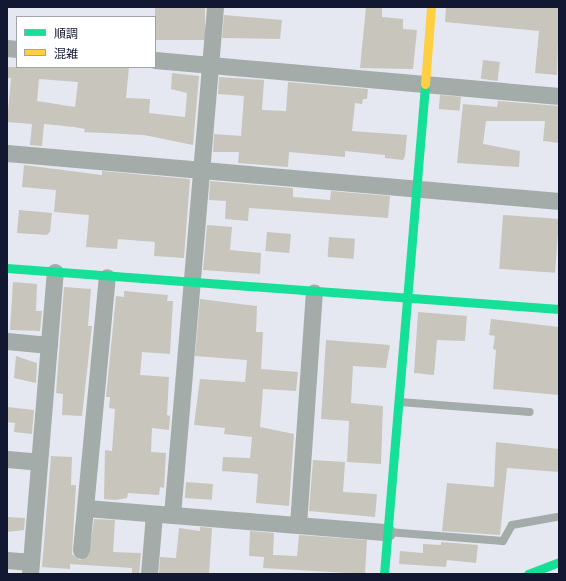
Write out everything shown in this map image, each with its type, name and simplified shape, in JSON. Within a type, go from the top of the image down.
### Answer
[{"type":"main road","points":[[384,574],[431,7]]},
{"type":"main road","points":[[7,268],[314,293],[559,309]]},
{"type":"main road","points":[[528,574],[559,562]]},
{"type":"street","points":[[172,515],[193,284],[215,7]]},
{"type":"street","points":[[156,60],[559,96]]},
{"type":"street","points":[[7,153],[416,190],[559,201]]},
{"type":"street","points":[[7,560],[30,568],[55,272]]},
{"type":"street","points":[[81,550],[107,277]]},
{"type":"street","points":[[298,525],[314,293]]},
{"type":"street","points":[[7,342],[49,344]]},
{"type":"street","points":[[7,459],[39,462]]},
{"type":"street","points":[[86,508],[388,532]]},
{"type":"street","points":[[150,574],[154,514]]},
{"type":"lane","points":[[398,402],[530,412]]},
{"type":"lane","points":[[388,532],[503,541],[512,525],[557,517]]},
{"type":"building","points":[[155,7],[205,7],[205,40],[156,40]]},
{"type":"building","points":[[366,7],[382,7],[382,17],[403,19],[403,29],[417,30],[413,69],[360,68]]},
{"type":"building","points":[[446,7],[559,7],[557,75],[535,73],[539,31],[445,22]]},
{"type":"building","points":[[224,15],[282,20],[280,39],[222,38]]},
{"type":"building","points":[[483,60],[500,62],[498,81],[481,79]]},
{"type":"building","points":[[7,67],[129,68],[126,98],[150,99],[149,113],[185,117],[187,93],[171,89],[172,73],[199,76],[193,145],[144,135],[84,132],[85,129],[44,124],[42,146],[30,145],[32,124],[7,122],[11,78],[7,78]],"holes":[[[39,79],[78,82],[75,107],[37,101]]]},
{"type":"building","points":[[219,77],[264,80],[262,110],[286,111],[288,82],[368,89],[367,99],[363,99],[362,104],[355,103],[352,131],[407,135],[405,156],[403,160],[385,158],[385,155],[345,151],[345,157],[289,152],[288,167],[238,163],[239,152],[213,152],[214,134],[241,136],[244,96],[218,94]]},
{"type":"building","points":[[440,95],[461,97],[460,111],[439,109]]},
{"type":"building","points":[[498,101],[559,106],[559,143],[543,141],[545,121],[486,121],[483,144],[520,151],[519,167],[457,163],[463,104],[497,107]]},
{"type":"building","points":[[24,165],[102,175],[102,171],[190,179],[184,258],[154,256],[155,242],[118,239],[117,249],[86,247],[89,215],[54,212],[56,190],[22,187]]},
{"type":"building","points":[[210,181],[293,188],[293,197],[330,200],[331,191],[390,196],[388,218],[249,208],[248,221],[225,219],[226,201],[209,200]]},
{"type":"building","points":[[19,210],[52,213],[50,232],[47,235],[17,233]]},
{"type":"building","points":[[503,215],[559,219],[555,273],[499,269]]},
{"type":"building","points":[[207,225],[232,227],[230,250],[261,253],[260,274],[203,270]]},
{"type":"building","points":[[267,232],[291,234],[289,253],[265,251]]},
{"type":"building","points":[[329,237],[355,239],[354,259],[328,257]]},
{"type":"building","points":[[13,282],[37,284],[36,311],[42,311],[40,331],[10,330]]},
{"type":"building","points":[[64,287],[91,289],[88,326],[92,326],[82,416],[62,415],[63,394],[56,393]]},
{"type":"building","points":[[124,291],[168,295],[167,301],[173,301],[170,354],[142,352],[140,375],[169,377],[167,415],[170,416],[169,430],[152,428],[151,452],[166,453],[164,488],[160,487],[159,495],[128,493],[127,498],[116,500],[104,499],[105,450],[112,451],[115,409],[109,408],[110,397],[106,397],[116,296],[124,297]]},
{"type":"building","points":[[200,299],[257,306],[256,332],[263,332],[261,369],[298,372],[296,391],[263,389],[260,427],[294,434],[289,506],[256,503],[258,474],[222,471],[223,457],[250,458],[252,437],[224,434],[225,428],[194,425],[200,379],[245,382],[247,360],[195,356]]},
{"type":"building","points":[[418,312],[467,316],[465,341],[437,340],[434,375],[414,373]]},
{"type":"building","points":[[491,319],[559,327],[559,395],[493,389],[496,350],[493,349],[495,336],[489,335]]},
{"type":"building","points":[[326,340],[390,345],[386,368],[353,366],[351,403],[383,406],[381,464],[347,462],[349,421],[321,419]]},
{"type":"building","points":[[16,356],[37,363],[36,383],[14,378]]},
{"type":"building","points":[[7,407],[34,410],[32,434],[14,432],[15,423],[7,422]]},
{"type":"building","points":[[496,442],[559,449],[559,472],[507,468],[500,535],[442,531],[447,483],[494,487]]},
{"type":"building","points":[[51,456],[72,457],[71,485],[76,485],[72,554],[80,560],[89,555],[94,519],[115,520],[113,552],[141,553],[139,574],[132,574],[132,568],[70,564],[70,569],[42,567]]},
{"type":"building","points":[[313,460],[345,462],[343,492],[377,494],[375,517],[309,511]]},
{"type":"building","points":[[186,482],[213,484],[212,500],[185,498]]},
{"type":"building","points":[[7,517],[25,518],[24,530],[7,532]]},
{"type":"building","points":[[200,527],[212,528],[209,574],[159,574],[160,557],[176,558],[179,528],[200,531]]},
{"type":"building","points":[[250,531],[274,533],[273,555],[297,556],[299,535],[367,540],[365,574],[263,568],[264,557],[249,556]]},
{"type":"building","points":[[441,542],[478,545],[476,563],[447,560],[446,567],[399,564],[400,551],[423,553],[423,544],[441,545]]},
{"type":"traffic: fast","points":[[384,574],[425,84]]},
{"type":"traffic: fast","points":[[7,268],[559,309]]},
{"type":"traffic: fast","points":[[528,574],[559,562]]},
{"type":"traffic: slow","points":[[425,84],[431,7]]}]
